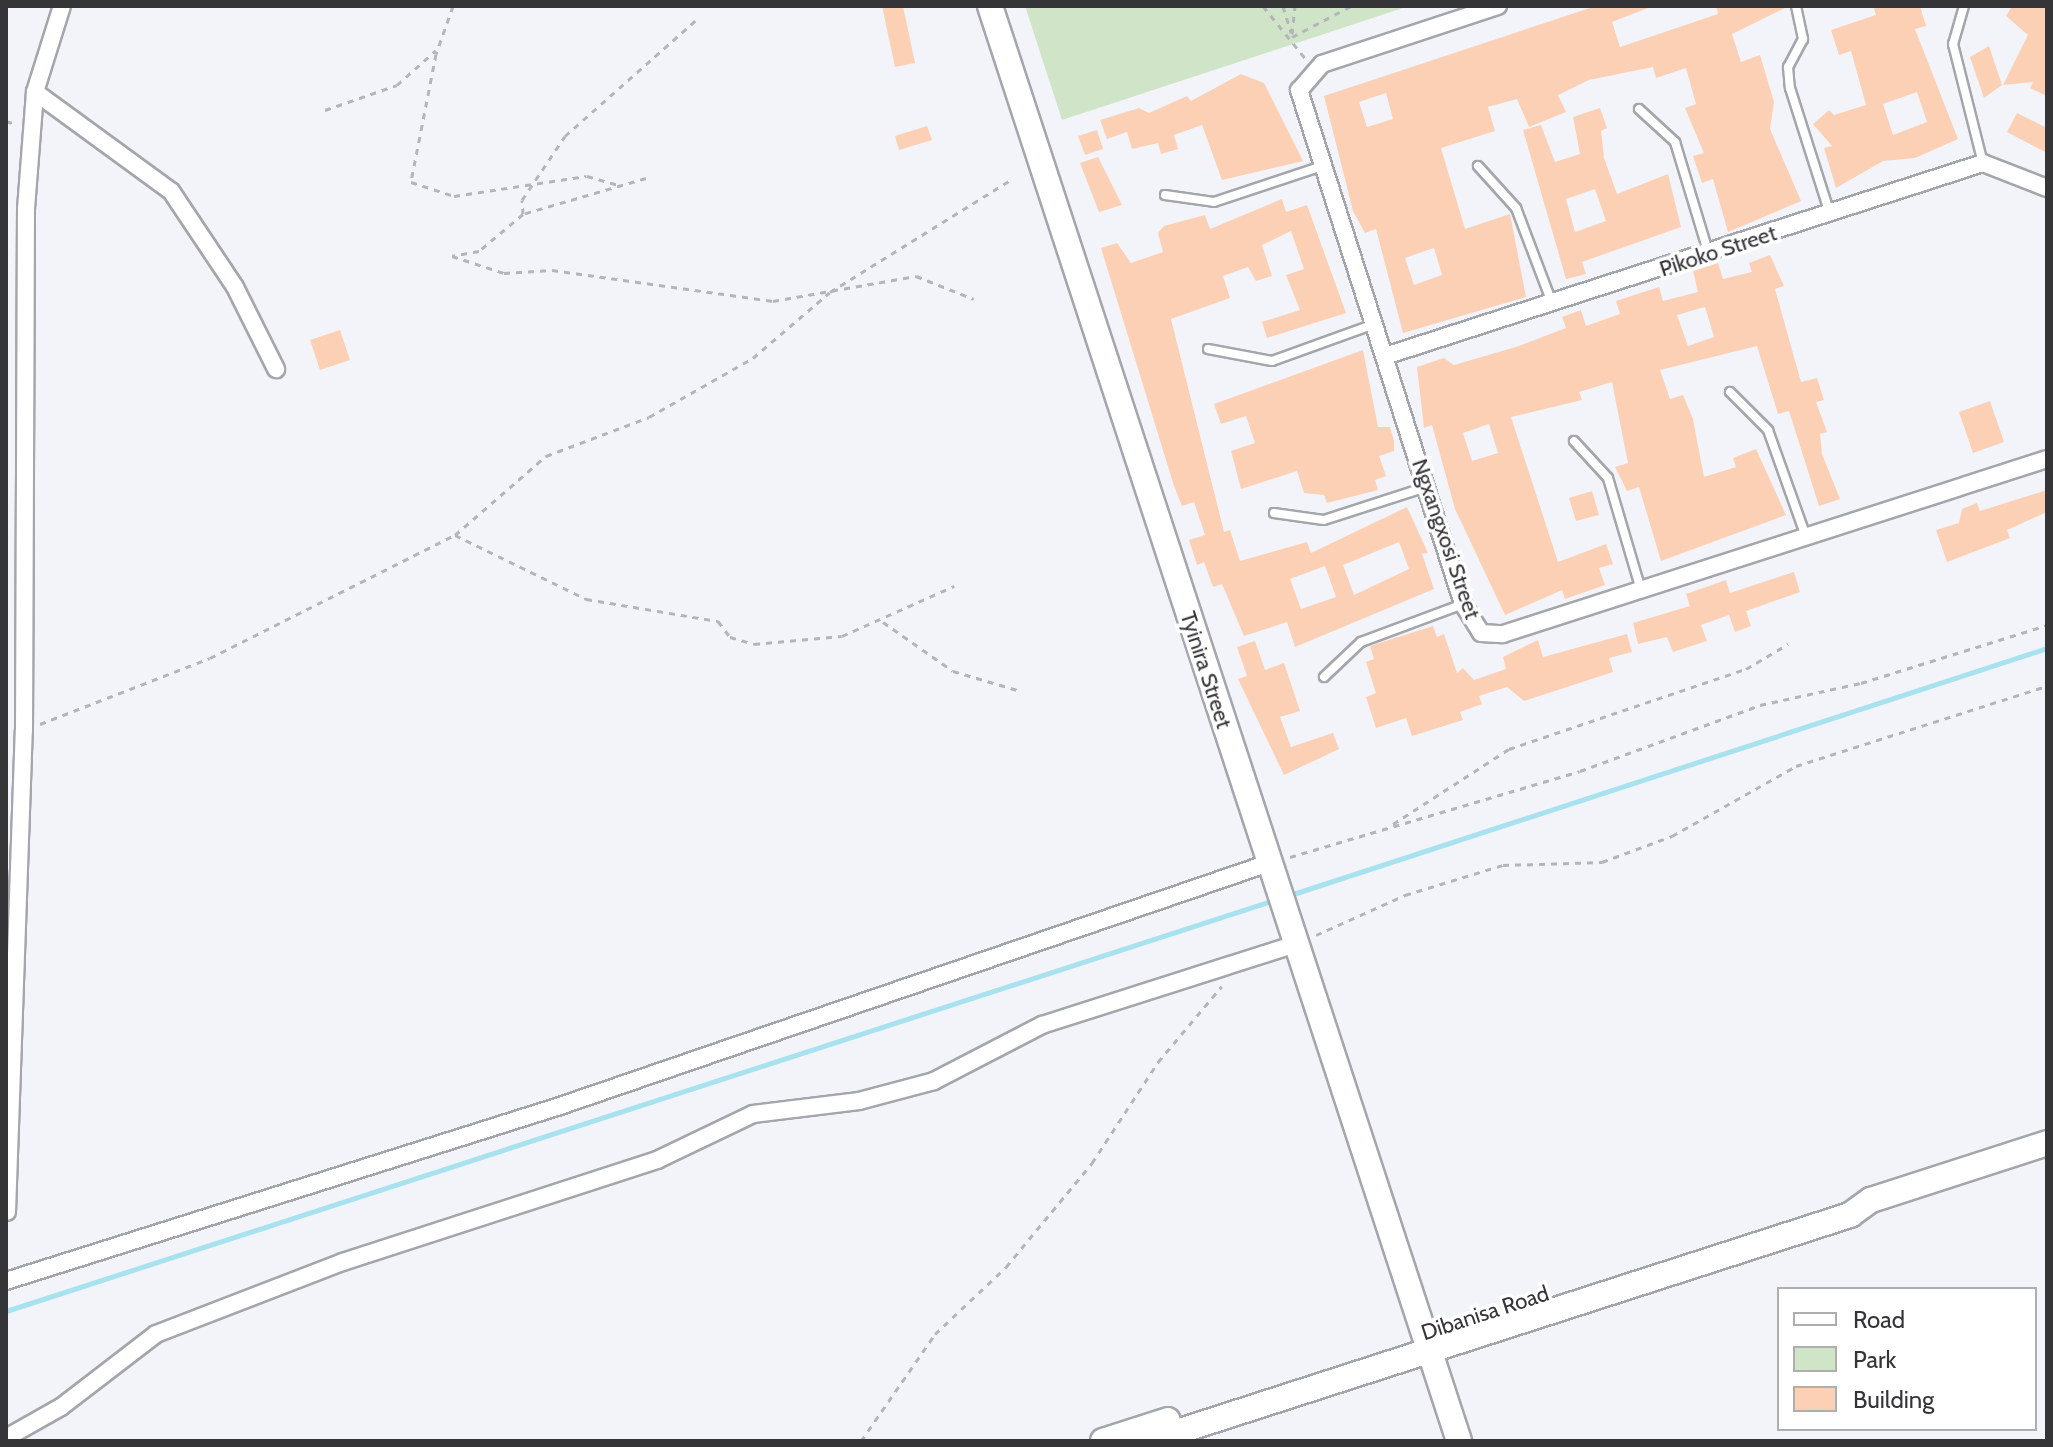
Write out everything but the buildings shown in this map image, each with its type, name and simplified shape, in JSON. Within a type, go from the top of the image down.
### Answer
[{"type":"street","points":[[7,1212],[24,730],[25,270],[35,92],[62,6]]},
{"type":"street","name":"Tyinira Street","points":[[990,6],[1459,1441]]},
{"type":"street","points":[[1310,71],[1498,6]]},
{"type":"street","name":"Ngxangxosi Street","points":[[1310,71],[1299,102],[1428,486],[1463,604],[1481,633],[1503,634],[2047,459]]},
{"type":"street","points":[[35,92],[171,191],[235,287],[276,369]]},
{"type":"street","points":[[1983,163],[2047,188]]},
{"type":"street","name":"Pikoko Street","points":[[1385,356],[1553,306],[1983,163]]},
{"type":"street","points":[[6,1281],[570,1103],[1271,871]]},
{"type":"street","points":[[6,1438],[61,1407],[127,1351],[186,1322],[429,1232],[657,1160],[753,1114],[859,1101],[934,1081],[1042,1025],[1248,956],[1292,934]]},
{"type":"street","name":"Dibanisa Road","points":[[1103,1441],[1426,1340],[1844,1200],[1871,1200],[2047,1143]]},
{"type":"street","name":"Dibanisa Road","points":[[1149,1441],[1426,1340]]},
{"type":"lane","points":[[1796,6],[1803,39],[1788,67],[1790,88],[1830,214]]},
{"type":"lane","points":[[1964,6],[1953,44],[1983,163]]},
{"type":"lane","points":[[1639,109],[1675,142],[1709,254]]},
{"type":"lane","points":[[1478,166],[1516,208],[1553,306]]},
{"type":"lane","points":[[1165,195],[1214,202],[1319,167]]},
{"type":"lane","points":[[1208,349],[1272,361],[1374,324]]},
{"type":"lane","points":[[1730,392],[1768,430],[1806,537]]},
{"type":"lane","points":[[1574,441],[1608,478],[1642,591]]},
{"type":"lane","points":[[1274,513],[1324,520],[1428,486]]},
{"type":"lane","points":[[1324,677],[1361,642],[1463,604]]},
{"type":"path","points":[[453,6],[438,47],[411,182],[454,196],[536,182],[603,176],[622,187]]},
{"type":"path","points":[[1263,6],[1292,37]]},
{"type":"path","points":[[1283,6],[1292,37],[1310,71]]},
{"type":"path","points":[[1292,37],[1295,6]]},
{"type":"path","points":[[1292,37],[1351,6]]},
{"type":"path","points":[[523,214],[522,200],[565,136],[695,21]]},
{"type":"path","points":[[325,110],[397,85],[438,47]]},
{"type":"path","points":[[646,178],[523,214],[479,251],[452,256],[504,273],[552,270],[710,295],[773,301],[916,276],[974,299]]},
{"type":"path","points":[[24,730],[210,658],[455,535],[546,456],[649,417],[753,358],[830,292],[1009,181]]},
{"type":"path","points":[[455,535],[586,599],[718,621],[730,637],[754,644],[803,645],[883,622],[920,597],[954,586]]},
{"type":"path","points":[[883,622],[953,671],[1017,690]]},
{"type":"path","points":[[1271,871],[1390,826],[1580,771],[1760,705],[1861,683],[2047,625]]},
{"type":"path","points":[[1390,826],[1509,749],[1746,669],[1788,644]]},
{"type":"path","points":[[1292,934],[1503,865],[1602,862],[1672,836],[1786,771],[2047,686]]},
{"type":"path","points":[[861,1441],[935,1334],[1006,1267],[1092,1163],[1158,1062],[1248,956]]},
{"type":"green space","points":[[1025,6],[1409,6],[1062,120]]},
{"type":"waterway","points":[[1287,896],[2047,648]]},
{"type":"waterway","points":[[6,1311],[1274,900]]}]
